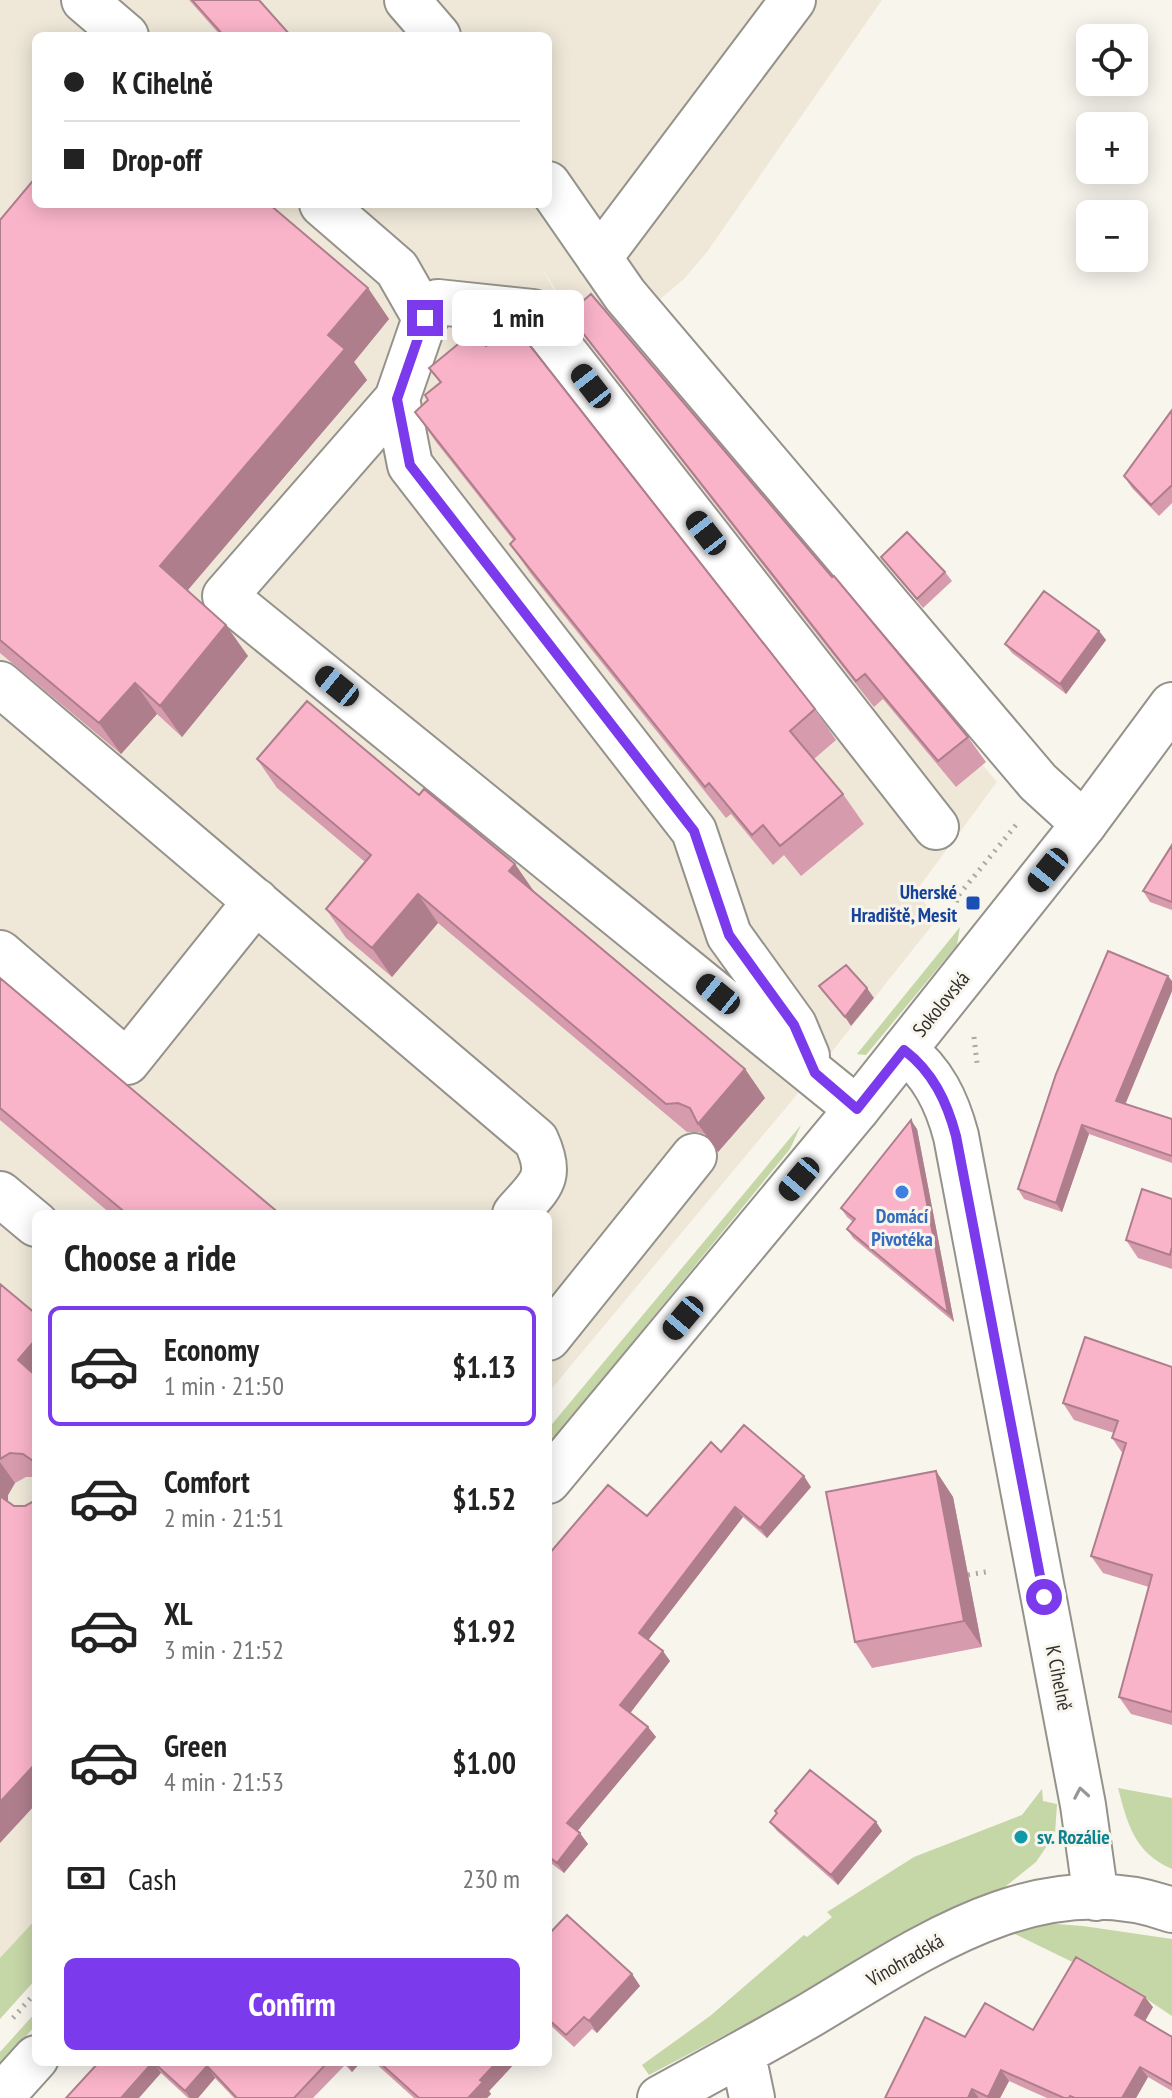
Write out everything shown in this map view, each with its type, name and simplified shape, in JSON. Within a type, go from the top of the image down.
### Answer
[{"type":"street","points":[[84,0],[121,32]]},
{"type":"street","points":[[407,0],[435,32]]},
{"type":"street","points":[[599,258],[793,0]]},
{"type":"street","points":[[552,190],[625,295],[1038,782],[1084,824]]},
{"type":"street","points":[[327,208],[397,269],[425,318]]},
{"type":"street","points":[[857,1109],[225,596],[397,399],[425,318],[438,302],[533,312],[936,827]]},
{"type":"street","points":[[397,399],[410,465],[694,831],[729,935],[794,1025],[815,1073]]},
{"type":"street","points":[[0,684],[536,1140],[545,1160],[544,1182],[519,1210]]},
{"type":"street","name":"Sokolovská","points":[[552,1476],[857,1109],[1084,824],[1172,705]]},
{"type":"street","points":[[0,953],[127,1062],[256,901]]},
{"type":"street","name":"K Cihelně","points":[[904,1050],[918,1061],[940,1092],[956,1136],[1083,1805],[1096,1898]]},
{"type":"street","points":[[552,1333],[694,1156]]},
{"type":"street","points":[[0,1194],[32,1221]]},
{"type":"street","name":"Vinohradská","points":[[660,2098],[743,2055],[915,1952],[956,1931],[1018,1906],[1046,1900],[1096,1898],[1140,1902],[1172,1910]]},
{"type":"street","points":[[743,2055],[752,2098]]},
{"type":"street","points":[[0,2098],[32,2062]]},
{"type":"path","points":[[9,2022],[32,1996]]},
{"type":"shaded area","points":[[0,0],[882,0],[707,252],[684,279],[620,333],[997,782],[916,891],[937,919],[815,1073],[552,1388],[552,1210],[32,1210],[32,1972],[0,2008]],"holes":[[[541,267],[586,337],[582,340]]]},
{"type":"green space","points":[[960,927],[957,945],[866,1055],[857,1054]]},
{"type":"green space","points":[[801,1125],[790,1149],[552,1441],[552,1424]]},
{"type":"green space","points":[[1118,1788],[1172,1798],[1172,1869],[1149,1854],[1134,1836]]},
{"type":"green space","points":[[1042,1789],[1043,1801],[1057,1804],[1055,1834],[1036,1862],[1001,1890],[649,2075],[642,2065],[710,2016],[804,1935],[807,1937],[832,1917],[827,1912],[914,1857],[1022,1815]]},
{"type":"green space","points":[[32,1923],[32,1983],[0,2019],[0,1958]]},
{"type":"green space","points":[[1043,1923],[1172,1939],[1172,2016],[1142,1996],[1011,1932]]},
{"type":"green space","points":[[32,2016],[32,2029],[0,2065],[0,2052]]},
{"type":"building","points":[[192,0],[259,0],[287,32],[220,32]]},
{"type":"building","points":[[32,182],[32,208],[274,208],[368,288],[328,335],[345,349],[160,566],[226,625],[160,706],[135,683],[99,723],[0,640],[0,220]]},
{"type":"building","points":[[591,294],[968,737],[938,761],[865,674],[856,681],[568,314]]},
{"type":"building","points":[[512,325],[815,709],[790,731],[843,794],[780,846],[763,825],[752,835],[709,783],[705,787],[510,544],[515,539],[415,412],[428,400],[425,395],[441,382],[429,368],[474,331],[486,346]]},
{"type":"building","points":[[1172,410],[1172,485],[1151,505],[1124,476]]},
{"type":"building","points":[[907,532],[945,572],[917,599],[881,557]]},
{"type":"building","points":[[1044,591],[1099,631],[1060,684],[1005,644]]},
{"type":"building","points":[[307,701],[419,795],[424,789],[515,864],[509,871],[745,1069],[698,1124],[690,1108],[678,1103],[666,1104],[418,894],[372,948],[326,909],[371,855],[257,759]]},
{"type":"building","points":[[1172,845],[1172,902],[1143,891]]},
{"type":"building","points":[[1108,951],[1168,976],[1116,1101],[1172,1119],[1172,1156],[1082,1125],[1056,1203],[1018,1189],[1056,1074]]},
{"type":"building","points":[[846,965],[867,988],[845,1017],[819,986]]},
{"type":"building","points":[[0,978],[275,1210],[122,1210],[0,1108]]},
{"type":"building","points":[[911,1120],[948,1313],[847,1229],[855,1219],[841,1208]]},
{"type":"building","points":[[1142,1189],[1172,1199],[1170,1255],[1126,1240]]},
{"type":"building","points":[[0,1284],[32,1311],[32,1344],[18,1360],[32,1372],[32,1460],[23,1454],[10,1453],[0,1459]]},
{"type":"building","points":[[1085,1337],[1172,1367],[1172,1712],[1119,1697],[1152,1575],[1091,1556],[1126,1443],[1112,1438],[1118,1421],[1063,1403]]},
{"type":"building","points":[[744,1425],[804,1476],[760,1528],[735,1507],[639,1633],[663,1651],[620,1705],[648,1727],[567,1823],[580,1833],[557,1863],[552,1859],[552,1550],[608,1485],[647,1516],[711,1442],[721,1452]]},
{"type":"building","points":[[936,1471],[964,1621],[855,1642],[826,1492]]},
{"type":"building","points":[[0,1496],[14,1506],[32,1502],[32,1767],[0,1802]]},
{"type":"building","points":[[810,1770],[876,1822],[831,1875],[770,1822],[777,1813],[775,1811]]},
{"type":"building","points":[[567,1915],[632,1974],[589,2021],[584,2017],[566,2035],[552,2023],[552,1931]]},
{"type":"building","points":[[1076,1957],[1145,1997],[1135,2015],[1172,2037],[1172,2085],[1140,2067],[1122,2098],[1064,2098],[1001,2070],[988,2097],[972,2089],[968,2098],[885,2098],[925,2017],[965,2037],[985,2003],[1033,2030]]},
{"type":"building","points":[[95,2066],[149,2066],[121,2098],[66,2098]]},
{"type":"building","points":[[157,2066],[207,2066],[185,2091]]},
{"type":"building","points":[[207,2066],[324,2066],[294,2098],[237,2098]]},
{"type":"building","points":[[383,2066],[493,2066],[468,2098],[419,2098]]},
{"type":"place","name":"Uherské Hradiště, Mesit","points":[[973,903]]},
{"type":"place","name":"Domácí Pivotéka","points":[[902,1192]]},
{"type":"place","name":"sv. Rozálie","points":[[1021,1837]]},
{"type":"route","points":[[425,318],[397,399],[410,465],[694,831],[729,935],[794,1025],[815,1073],[857,1109],[904,1050],[918,1061],[940,1092],[956,1136],[1044,1597]]}]
